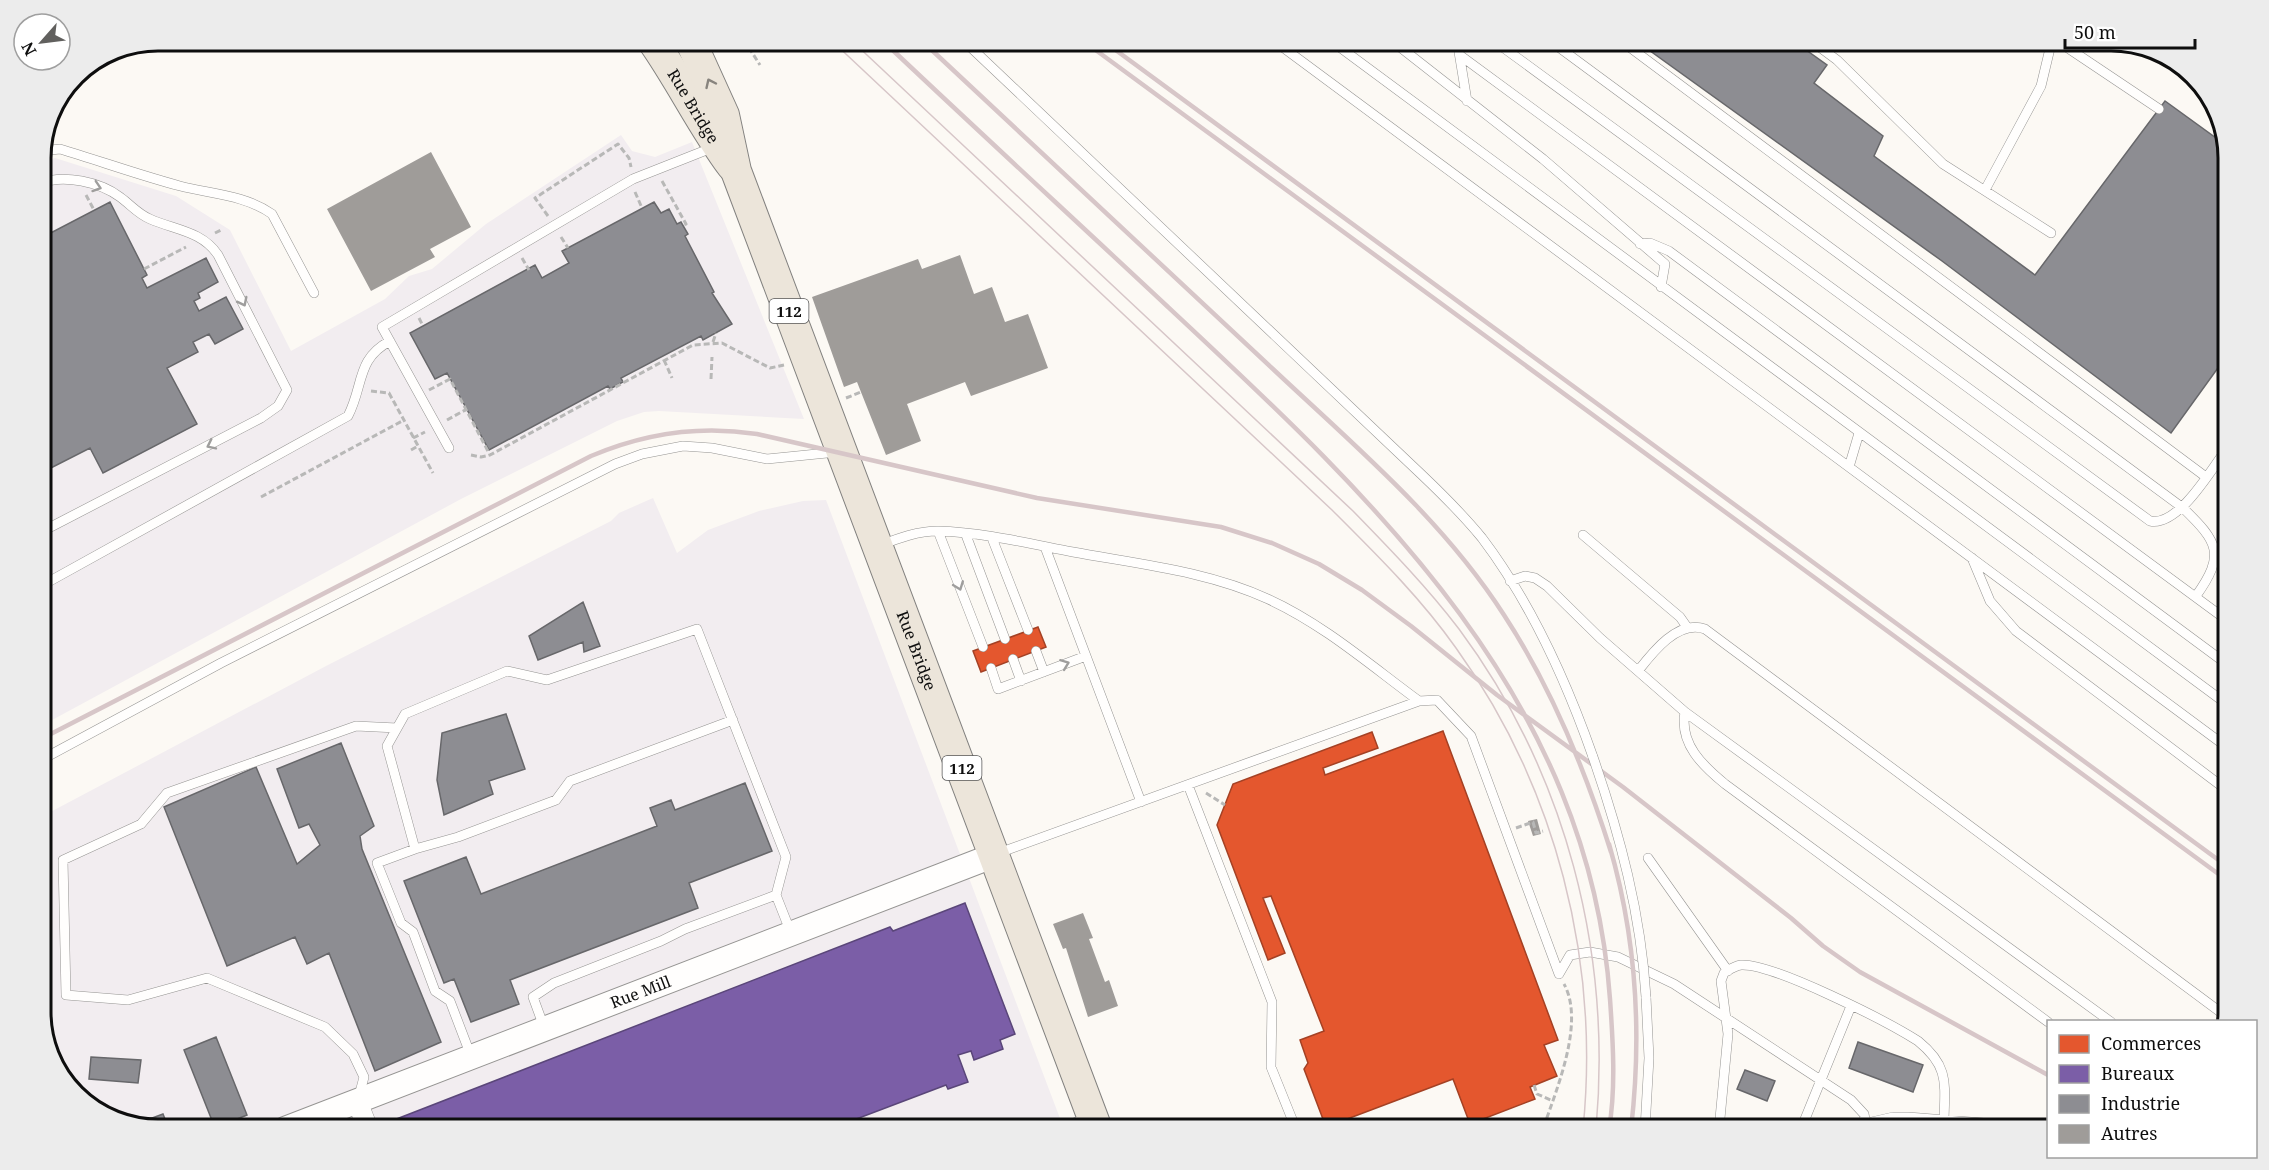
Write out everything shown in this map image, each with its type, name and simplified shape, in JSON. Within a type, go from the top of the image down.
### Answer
[{"type":"main road","name":"Rue Bridge","points":[[660,51],[724,143],[736,171],[1094,1119]]},
{"type":"main road","name":"Rue Bridge","points":[[695,51],[724,115],[724,143]]},
{"type":"street","name":"Rue Mill","points":[[312,1119],[995,855]]},
{"type":"street","points":[[357,1101],[364,1119]]},
{"type":"lane","points":[[975,51],[1422,475],[1480,536],[1510,581],[1555,660],[1593,757],[1633,893],[1646,997],[1649,1058],[1646,1119]]},
{"type":"lane","points":[[1288,51],[2218,741]]},
{"type":"lane","points":[[1345,51],[1661,288],[2218,698]]},
{"type":"lane","points":[[1406,51],[1543,159],[1665,264],[1661,288]]},
{"type":"lane","points":[[1460,51],[1467,101]]},
{"type":"lane","points":[[1508,51],[2150,521],[2156,522],[2183,508],[2218,461]]},
{"type":"lane","points":[[1564,51],[2183,508],[2207,531],[2214,544],[2214,558],[2208,579],[2196,596]]},
{"type":"lane","points":[[1635,51],[2206,477]]},
{"type":"lane","points":[[1825,51],[1837,60],[1943,164],[2051,233]]},
{"type":"lane","points":[[1985,190],[2041,86],[2049,51]]},
{"type":"lane","points":[[2072,51],[2159,109]]},
{"type":"lane","points":[[1461,56],[2218,613]]},
{"type":"lane","points":[[449,448],[382,327],[633,179],[724,143]]},
{"type":"lane","points":[[51,150],[60,149],[180,186],[245,200],[261,207],[272,214],[314,293]]},
{"type":"lane","points":[[51,180],[73,180],[103,188],[152,220],[203,238],[218,255],[287,390],[278,406],[261,418],[51,525]]},
{"type":"lane","points":[[1640,244],[1650,243],[1670,251],[2218,658]]},
{"type":"lane","points":[[51,581],[248,473],[264,460],[342,419],[349,414],[370,354],[390,341]]},
{"type":"lane","points":[[1848,467],[1859,433]]},
{"type":"lane","points":[[51,755],[221,663],[615,464],[642,454],[683,446],[712,448],[767,459],[843,452]]},
{"type":"lane","points":[[938,531],[983,648]]},
{"type":"lane","points":[[878,546],[905,536],[938,531],[1045,546],[1209,578],[1267,598],[1329,634],[1419,701]]},
{"type":"lane","points":[[966,535],[1005,639]]},
{"type":"lane","points":[[1583,536],[1680,617],[1687,627]]},
{"type":"lane","points":[[992,538],[1028,630]]},
{"type":"lane","points":[[1045,546],[1141,802]]},
{"type":"lane","points":[[1972,558],[1990,601],[2016,631],[2218,783]]},
{"type":"lane","points":[[1510,581],[1525,576],[1534,578],[1547,586],[1685,712],[2108,1020]]},
{"type":"lane","points":[[1638,671],[1669,638],[1687,627],[1705,629],[2218,1010]]},
{"type":"lane","points":[[415,849],[387,746],[405,714],[507,671],[548,680],[697,629],[786,857],[776,895],[791,933]]},
{"type":"lane","points":[[1036,651],[1044,672]]},
{"type":"lane","points":[[990,668],[998,689],[1086,656]]},
{"type":"lane","points":[[1013,659],[1022,681]]},
{"type":"lane","points":[[995,855],[1419,701],[1437,700],[1471,736],[1559,974],[1570,955],[1590,952],[1618,957],[1674,984],[1725,1016],[1851,1100],[1863,1119]]},
{"type":"lane","points":[[1685,712],[1684,729],[1694,754],[1725,784],[2047,1021]]},
{"type":"lane","points":[[471,1057],[450,1000],[435,990],[413,932],[400,923],[378,863],[415,849],[458,837],[556,800],[570,782],[734,720]]},
{"type":"lane","points":[[357,1101],[364,1077],[353,1054],[325,1027],[207,978],[128,1000],[66,995],[63,860],[141,824],[167,793],[356,726],[397,728]]},
{"type":"lane","points":[[1188,785],[1272,1002],[1271,1067],[1292,1119]]},
{"type":"lane","points":[[1648,858],[1728,971]]},
{"type":"lane","points":[[545,1029],[533,997],[554,983],[661,941],[685,929],[776,895]]},
{"type":"lane","points":[[1720,1119],[1728,1034],[1721,981],[1728,971],[1741,965],[1774,973],[1851,1006],[1907,1034],[1929,1049],[1939,1062],[1946,1080],[1944,1119]]},
{"type":"lane","points":[[1806,1119],[1851,1006]]},
{"type":"lane","points":[[1887,1119],[1893,1117],[1927,1119]]},
{"type":"path","points":[[751,51],[760,65]]},
{"type":"path","points":[[568,248],[535,198],[618,144],[629,158],[635,195],[642,208]]},
{"type":"path","points":[[661,178],[686,224],[683,225]]},
{"type":"path","points":[[86,193],[94,210]]},
{"type":"path","points":[[215,233],[221,230]]},
{"type":"path","points":[[144,270],[186,247]]},
{"type":"path","points":[[713,342],[716,333]]},
{"type":"path","points":[[471,455],[480,457],[490,454],[693,345],[713,342],[730,346],[772,369],[784,364]]},
{"type":"path","points":[[711,379],[712,357]]},
{"type":"path","points":[[664,360],[672,378]]},
{"type":"path","points":[[450,379],[490,454]]},
{"type":"path","points":[[353,402],[373,390],[389,393],[433,473]]},
{"type":"path","points":[[846,398],[861,392]]},
{"type":"path","points":[[261,497],[404,420]]},
{"type":"path","points":[[411,450],[418,446]]},
{"type":"path","points":[[1214,798],[1225,805]]},
{"type":"path","points":[[1529,824],[1533,822],[1536,833],[1543,831]]},
{"type":"path","points":[[1547,1119],[1569,1040],[1568,992]]},
{"type":"path","points":[[1534,1085],[1537,1094],[1553,1101]]},
{"type":"shaded area","points":[[621,135],[632,151],[655,157],[692,142],[804,419],[659,411],[644,412],[617,421],[461,499],[51,721],[51,159],[55,158],[176,196],[230,230],[291,351],[385,299],[409,276],[432,269],[486,224]]},
{"type":"shaded area","points":[[653,498],[677,553],[708,530],[759,511],[803,501],[826,500],[1060,1119],[158,1119],[123,1113],[98,1101],[87,1092],[69,1072],[62,1059],[51,1019],[51,812],[326,666],[611,521],[619,513]]},
{"type":"building: Commerces","points":[[1038,627],[1046,647],[981,672],[973,651]]},
{"type":"building: Commerces","points":[[1443,731],[1558,1040],[1544,1045],[1557,1076],[1530,1087],[1535,1099],[1483,1119],[1468,1119],[1453,1079],[1347,1119],[1323,1119],[1304,1069],[1308,1063],[1300,1040],[1324,1031],[1271,896],[1263,898],[1285,953],[1268,960],[1217,825],[1233,784],[1372,732],[1378,748],[1323,768],[1325,775]]},
{"type":"building: Bureaux","points":[[965,903],[1015,1034],[1000,1040],[1003,1049],[974,1060],[971,1051],[958,1055],[968,1082],[948,1089],[946,1085],[856,1119],[397,1119],[890,927],[893,931]]},
{"type":"building: Industrie","points":[[1650,51],[1807,51],[1827,65],[1814,83],[1883,136],[1874,156],[2035,275],[2165,101],[2216,138],[2218,368],[2171,433],[1942,261]]},
{"type":"building: Industrie","points":[[110,202],[147,275],[142,278],[147,288],[206,258],[218,282],[198,293],[200,298],[194,301],[199,311],[226,297],[243,329],[215,344],[209,334],[193,342],[198,352],[167,368],[197,424],[103,473],[90,448],[51,468],[51,233]]},
{"type":"building: Industrie","points":[[654,202],[661,213],[669,209],[677,224],[681,222],[688,234],[685,236],[714,292],[712,293],[732,324],[703,340],[701,336],[621,378],[623,382],[610,389],[608,386],[489,450],[447,373],[435,379],[410,333],[535,265],[542,278],[569,263],[562,251]]},
{"type":"building: Industrie","points":[[583,602],[600,646],[584,652],[583,642],[538,660],[529,636]]},
{"type":"building: Industrie","points":[[506,714],[525,769],[489,781],[493,794],[444,815],[437,780],[442,733]]},
{"type":"building: Industrie","points":[[341,743],[374,826],[360,836],[362,849],[441,1042],[375,1071],[329,953],[307,964],[295,937],[227,966],[164,807],[256,767],[297,864],[320,845],[309,824],[299,828],[277,769]]},
{"type":"building: Industrie","points":[[745,783],[772,851],[689,883],[698,908],[510,980],[519,1004],[471,1022],[454,979],[444,983],[404,881],[466,857],[481,894],[657,826],[650,808],[671,800],[675,810]]},
{"type":"building: Industrie","points":[[216,1037],[247,1115],[237,1119],[211,1119],[184,1050]]},
{"type":"building: Industrie","points":[[1858,1042],[1923,1065],[1913,1092],[1849,1068]]},
{"type":"building: Industrie","points":[[91,1057],[141,1060],[138,1083],[89,1079]]},
{"type":"building: Industrie","points":[[1745,1070],[1775,1081],[1767,1101],[1737,1089]]},
{"type":"building: Industrie","points":[[163,1114],[165,1119],[158,1119],[151,1118]]},
{"type":"building: Autres","points":[[431,152],[471,227],[430,249],[435,257],[371,291],[327,209]]},
{"type":"building: Autres","points":[[960,255],[974,294],[992,287],[1005,322],[1028,314],[1048,368],[971,396],[965,382],[907,404],[921,441],[886,455],[857,382],[844,387],[812,297],[918,259],[922,269]]},
{"type":"building: Autres","points":[[1537,819],[1541,834],[1533,836],[1528,821]]},
{"type":"building: Autres","points":[[1083,913],[1093,938],[1089,939],[1105,982],[1109,980],[1118,1006],[1088,1017],[1066,948],[1063,949],[1053,924]]},
{"type":"tram line","points":[[843,51],[1332,510],[1413,594],[1456,648],[1491,702],[1520,758],[1545,817],[1563,877],[1577,939],[1584,1002],[1587,1066],[1584,1119]]},
{"type":"tram line","points":[[863,51],[1353,511],[1421,583],[1459,629],[1496,685],[1528,743],[1554,804],[1574,867],[1588,931],[1596,996],[1599,1063],[1596,1119]]},
{"type":"railway","points":[[894,51],[1246,380],[1321,454],[1393,531],[1459,612],[1516,699],[1561,791],[1593,891],[1610,999],[1613,1048],[1610,1119]]},
{"type":"railway","points":[[933,51],[1367,456],[1454,547],[1504,615],[1552,700],[1590,790],[1611,852]]},
{"type":"railway","points":[[1097,51],[2218,874]]},
{"type":"railway","points":[[1117,51],[2218,860]]},
{"type":"railway","points":[[51,734],[591,456],[632,442],[673,433],[715,430],[757,434],[1037,498],[1221,527],[1272,543],[1319,564],[1362,590],[1411,626],[1497,695],[1623,787],[1791,918],[1823,946],[1860,972],[2047,1074]]},
{"type":"railway","points":[[1609,844],[1625,914],[1634,985],[1636,1057],[1632,1119]]}]
